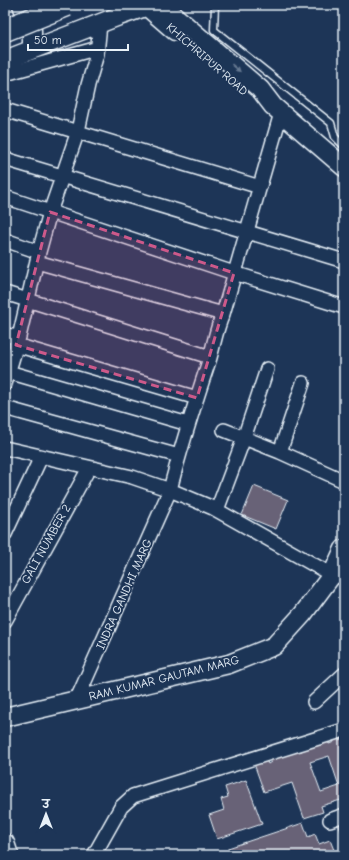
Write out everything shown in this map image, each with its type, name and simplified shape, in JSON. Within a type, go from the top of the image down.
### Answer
[{"type":"highway","points":[[5,30],[67,5]]},
{"type":"street","points":[[22,5],[32,30],[32,49]]},
{"type":"street","points":[[5,60],[152,5]]},
{"type":"street","name":"KHICHRIPUR ROAD","points":[[152,5],[170,12],[260,89],[277,110],[344,167]]},
{"type":"street","points":[[5,384],[7,371],[17,341],[50,212],[78,131],[98,48],[100,24]]},
{"type":"street","points":[[5,74],[98,48]]},
{"type":"street","points":[[5,110],[260,187]]},
{"type":"street","name":"INDRA GANDHI MARG","points":[[78,699],[170,490],[188,424],[210,358],[260,187],[277,110]]},
{"type":"street","points":[[5,159],[344,261]]},
{"type":"street","points":[[5,198],[344,307]]},
{"type":"street","points":[[5,240],[38,257],[223,314]]},
{"type":"street","points":[[5,293],[210,358]]},
{"type":"street","points":[[5,335],[17,341],[197,398]]},
{"type":"street","points":[[217,510],[244,438],[267,369]]},
{"type":"street","points":[[7,371],[188,424]]},
{"type":"street","points":[[280,452],[302,383]]},
{"type":"street","points":[[5,408],[179,456]]},
{"type":"street","points":[[224,430],[280,452],[344,481]]},
{"type":"street","points":[[5,448],[132,477],[170,490],[217,510],[338,576]]},
{"type":"street","points":[[5,534],[41,457]]},
{"type":"street","name":"GALI NUMBER 2","points":[[5,621],[89,468]]},
{"type":"street","name":"RAM KUMAR GAUTAM MARG","points":[[5,717],[229,664],[274,646],[338,576],[344,549]]},
{"type":"street","points":[[314,702],[344,674]]},
{"type":"street","points":[[94,855],[121,807],[133,796],[344,730]]},
{"type":"street","points":[[330,820],[344,815]]},
{"type":"street","points":[[5,843],[9,855]]},
{"type":"lane","points":[[215,5],[214,30],[331,123],[335,137],[344,146]]},
{"type":"highlighted area","points":[[50,212],[234,273],[197,398],[16,345]]},
{"type":"building","points":[[254,486],[288,500],[276,529],[242,515]]},
{"type":"building","points":[[344,731],[344,799],[321,806],[323,812],[304,818],[292,783],[264,792],[253,761],[265,757],[268,764],[271,762],[269,756],[295,747],[297,752],[302,751],[300,745],[326,736],[329,744],[334,742],[332,735]],"holes":[[[329,756],[339,786],[321,792],[310,762]]]},
{"type":"building","points":[[246,780],[262,824],[217,839],[209,815],[224,810],[221,799],[228,797],[225,787]]},
{"type":"building","points":[[344,821],[344,839],[338,823]]},
{"type":"building","points":[[303,823],[308,837],[315,834],[319,844],[330,840],[336,855],[230,855],[228,848]]}]
